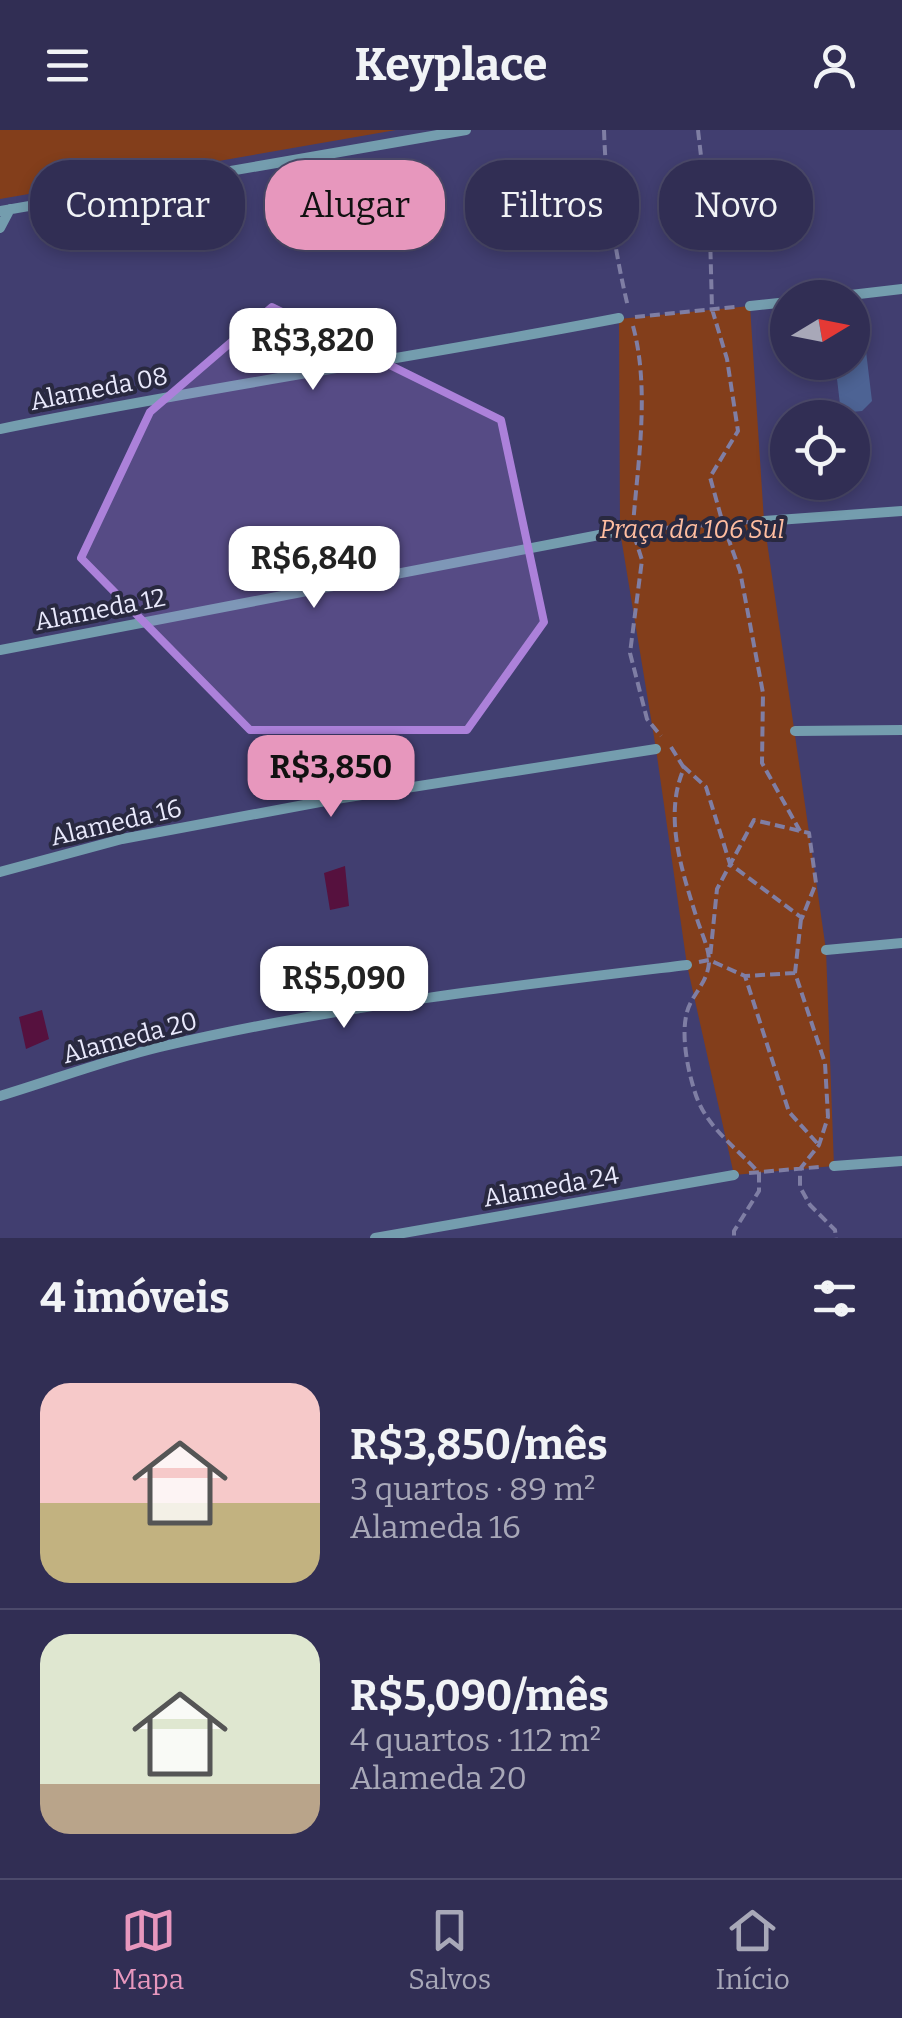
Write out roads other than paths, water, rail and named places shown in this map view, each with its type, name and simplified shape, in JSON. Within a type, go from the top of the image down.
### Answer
[{"type":"street","points":[[0,228],[5,210],[466,130]]},
{"type":"street","points":[[870,293],[902,290]]},
{"type":"street","points":[[750,306],[770,304]]},
{"type":"street","name":"Alameda 08","points":[[0,429],[152,398],[425,355],[625,318]]},
{"type":"street","points":[[764,521],[902,512]]},
{"type":"street","name":"Alameda 12","points":[[0,650],[620,532]]},
{"type":"street","points":[[795,731],[902,730]]},
{"type":"street","name":"Alameda 16","points":[[0,872],[122,839],[656,748]]},
{"type":"street","points":[[826,950],[902,943]]},
{"type":"street","name":"Alameda 20","points":[[0,1096],[157,1048],[304,1017],[448,993],[687,965]]},
{"type":"street","points":[[834,1166],[902,1161]]},
{"type":"street","name":"Alameda 24","points":[[375,1238],[734,1175]]},
{"type":"park label","name":"Praça da 106 Sul","points":[[692,530]]}]
